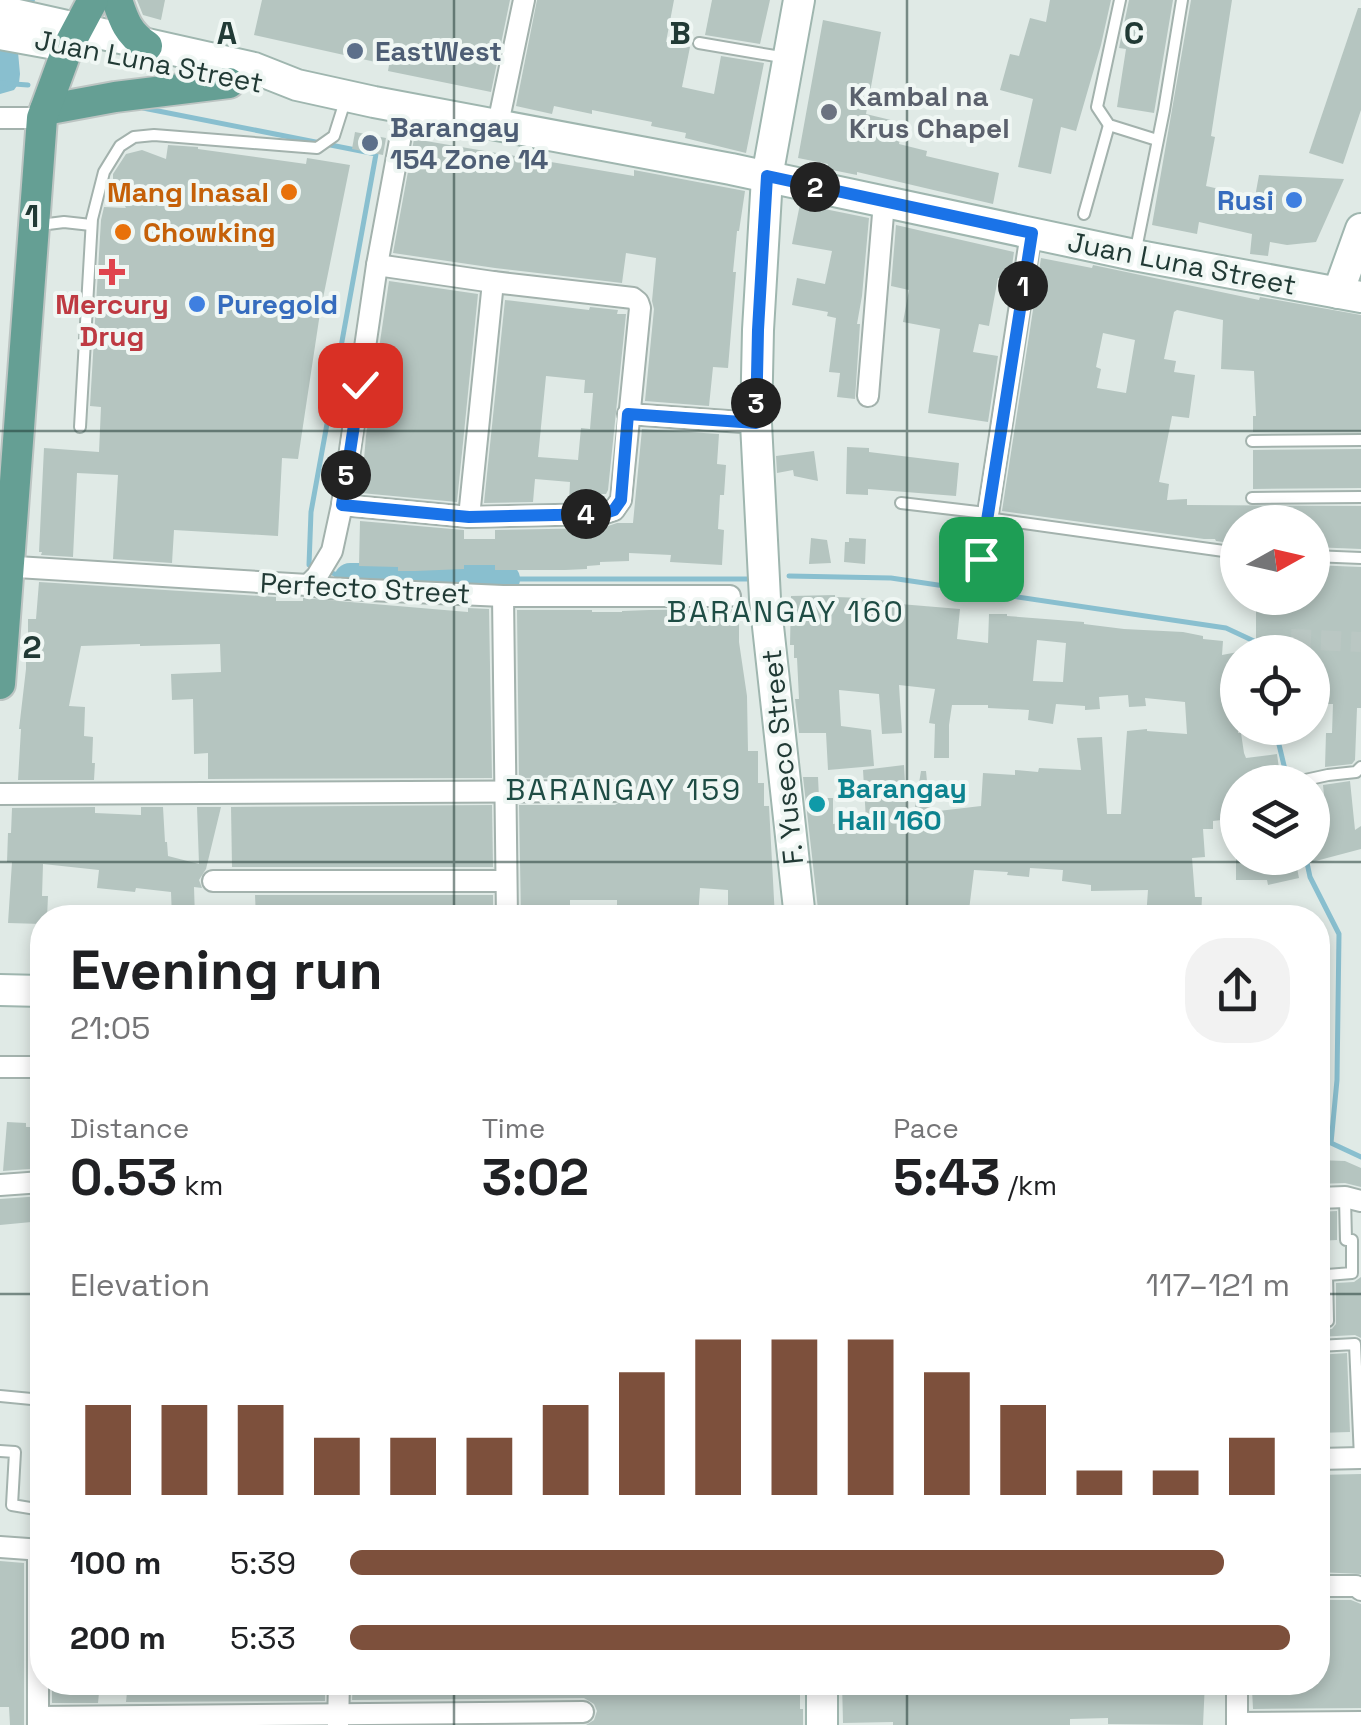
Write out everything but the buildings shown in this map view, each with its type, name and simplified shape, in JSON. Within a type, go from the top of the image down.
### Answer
[{"type":"main road","points":[[0,684],[4,566],[43,114],[72,38],[93,0]]},
{"type":"main road","points":[[117,0],[125,26],[147,46]]},
{"type":"main road","name":"F. Yuseco Street","points":[[799,0],[767,176],[756,423],[765,599],[799,905]]},
{"type":"main road","points":[[0,11],[35,28],[72,38]]},
{"type":"main road","name":"Juan Luna Street","points":[[0,34],[35,28]]},
{"type":"main road","name":"Juan Luna Street","points":[[72,38],[147,46],[254,68],[297,85],[347,96],[767,176],[1134,254],[1350,295]]},
{"type":"main road","name":"Juan Luna Street","points":[[72,38],[229,82],[297,85]]},
{"type":"main road","points":[[43,114],[115,97],[229,82]]},
{"type":"main road","points":[[1350,295],[1361,229]]},
{"type":"main road","points":[[0,990],[30,991]]},
{"type":"main road","points":[[822,1695],[822,1725]]},
{"type":"street","points":[[498,124],[524,0]]},
{"type":"street","points":[[313,580],[332,551],[342,505],[406,108]]},
{"type":"street","points":[[0,118],[43,114]]},
{"type":"street","points":[[868,396],[884,202]]},
{"type":"street","points":[[981,559],[1032,233]]},
{"type":"street","points":[[342,505],[469,517],[602,514],[614,510],[621,500],[638,302],[633,298],[378,264]]},
{"type":"street","points":[[469,517],[493,282]]},
{"type":"street","points":[[628,414],[756,423]]},
{"type":"street","name":"Perfecto Street","points":[[4,566],[313,580],[325,588],[504,596],[730,596]]},
{"type":"street","points":[[504,596],[507,905]]},
{"type":"street","points":[[0,794],[614,791]]},
{"type":"street","points":[[213,882],[506,881]]},
{"type":"street","points":[[0,1067],[30,1068]]},
{"type":"street","points":[[0,1185],[30,1183]]},
{"type":"street","points":[[1330,1459],[1360,1458]]},
{"type":"street","points":[[0,1547],[30,1549]]},
{"type":"street","points":[[1330,1586],[1356,1586],[1361,1590]]},
{"type":"street","points":[[38,1695],[38,1721],[338,1720],[583,1712]]},
{"type":"street","points":[[1237,1695],[1238,1724],[1361,1722]]},
{"type":"lane","points":[[1120,0],[1097,107],[1109,126],[1157,140]]},
{"type":"lane","points":[[1134,254],[1182,0]]},
{"type":"lane","points":[[699,43],[788,59]]},
{"type":"lane","points":[[80,427],[91,225],[104,172],[120,146],[134,137],[154,135],[322,145],[334,136],[347,96]]},
{"type":"lane","points":[[1084,214],[1109,126]]},
{"type":"lane","points":[[34,225],[91,225]]},
{"type":"lane","points":[[1252,441],[1361,440]]},
{"type":"lane","points":[[1252,498],[1361,498]]},
{"type":"lane","points":[[901,503],[1220,549]]},
{"type":"lane","points":[[1330,557],[1361,558]]},
{"type":"lane","points":[[1330,775],[1356,772],[1361,766]]},
{"type":"lane","points":[[1330,1275],[1352,1273],[1352,1240],[1346,1240],[1353,1199]]},
{"type":"lane","points":[[1330,1345],[1355,1344],[1360,1458]]},
{"type":"lane","points":[[0,1396],[30,1399]]},
{"type":"lane","points":[[0,1451],[15,1452],[6,1505]]},
{"type":"water","points":[[0,0],[35,0],[18,52],[19,83],[14,90],[0,94]]},
{"type":"waterway","points":[[0,83],[28,85]]},
{"type":"waterway","points":[[143,108],[376,154],[311,512],[309,565],[314,567]]},
{"type":"waterway","points":[[329,572],[350,579]]},
{"type":"waterway","points":[[789,576],[891,578],[1226,628],[1241,635]]},
{"type":"waterway","points":[[350,579],[504,579]]},
{"type":"waterway","points":[[504,579],[754,579]]},
{"type":"waterway","points":[[1279,745],[1284,765]]},
{"type":"waterway","points":[[1310,875],[1324,905]]},
{"type":"waterway","points":[[1330,916],[1339,934],[1337,1080],[1331,1143],[1361,1157]]},
{"type":"tunnel","points":[[1330,641],[1361,642]]},
{"type":"place","name":"EastWest","points":[[355,51]]},
{"type":"place","name":"Kambal na Krus Chapel","points":[[829,112]]},
{"type":"place","name":"Barangay 154 Zone 14","points":[[370,143]]},
{"type":"place","name":"Mang Inasal","points":[[289,192]]},
{"type":"place","name":"Rusi","points":[[1294,200]]},
{"type":"place","name":"Chowking","points":[[123,232]]},
{"type":"place","name":"Mercury Drug","points":[[112,272]]},
{"type":"place","name":"Puregold","points":[[197,304]]},
{"type":"place","name":"Barangay Hall 160","points":[[817,804]]},
{"type":"district","name":"BARANGAY 160","points":[[786,611]]},
{"type":"district","name":"BARANGAY 159","points":[[624,789]]},
{"type":"route","points":[[360,385],[342,505],[469,517],[602,514],[614,510],[621,500],[628,414],[756,423],[767,176],[1032,233],[981,559]]}]
